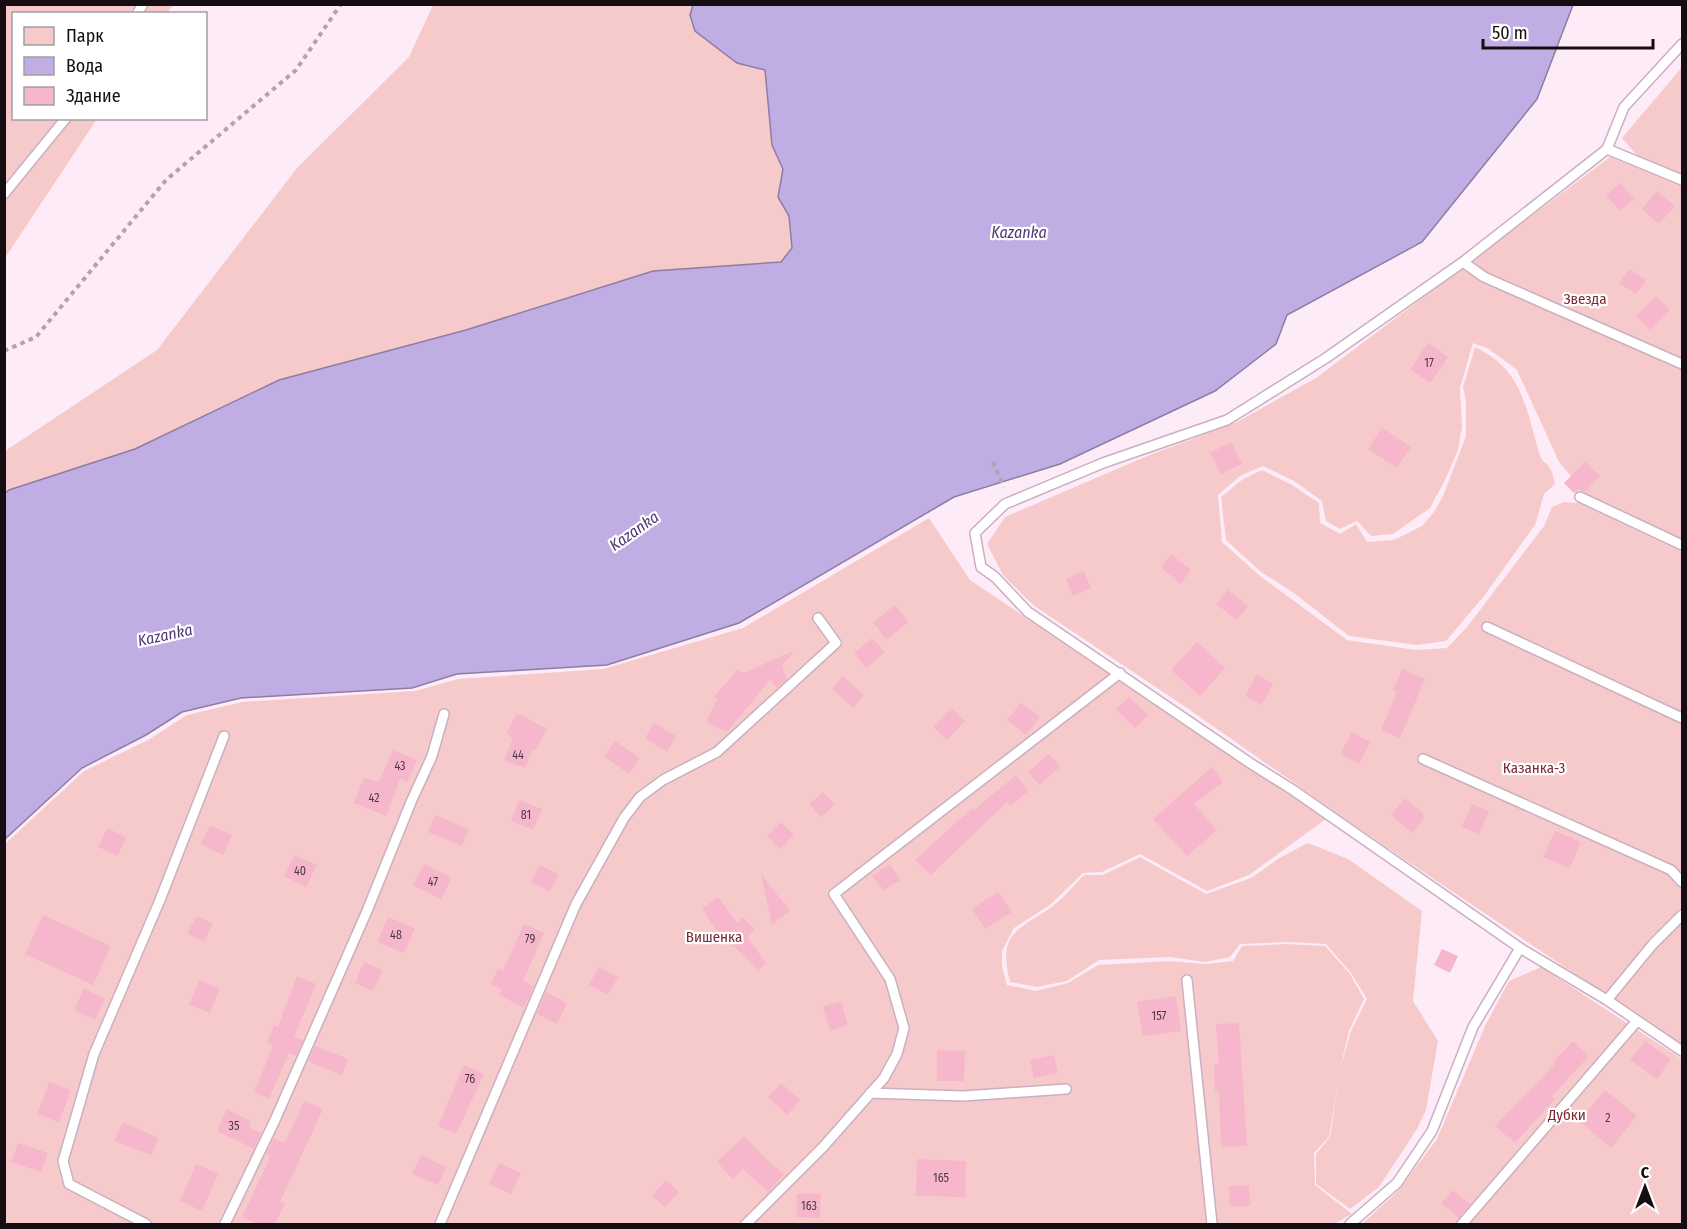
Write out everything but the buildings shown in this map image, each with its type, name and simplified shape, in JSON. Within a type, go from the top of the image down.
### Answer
[{"type":"lane","points":[[1683,44],[1624,107],[1607,149],[1463,262],[1326,358],[1227,420],[1103,463],[1005,504],[975,533],[981,567],[1028,612],[1250,763],[1293,789],[1520,948],[1607,1000],[1683,1051]]},
{"type":"lane","points":[[4,194],[64,120]]},
{"type":"lane","points":[[1607,149],[1683,180]]},
{"type":"lane","points":[[1463,262],[1484,277],[1683,364]]},
{"type":"lane","points":[[1580,497],[1683,545]]},
{"type":"lane","points":[[440,1224],[576,904],[624,818],[640,797],[663,780],[717,752],[836,642],[818,618]]},
{"type":"lane","points":[[1487,627],[1683,718]]},
{"type":"lane","points":[[747,1224],[824,1146],[884,1078],[897,1054],[904,1028],[890,979],[834,894],[1120,673]]},
{"type":"lane","points":[[225,1224],[275,1120],[367,911],[432,756],[444,714]]},
{"type":"lane","points":[[146,1224],[69,1184],[63,1161],[94,1054],[160,900],[224,736]]},
{"type":"lane","points":[[1423,759],[1671,870],[1683,882]]},
{"type":"lane","points":[[1607,1000],[1653,944],[1683,915]]},
{"type":"lane","points":[[1350,1224],[1397,1183],[1432,1131],[1473,1027],[1520,948]]},
{"type":"lane","points":[[1187,980],[1212,1224]]},
{"type":"lane","points":[[1462,1224],[1637,1021]]},
{"type":"lane","points":[[870,1093],[963,1096],[1066,1089]]},
{"type":"path","points":[[4,351],[36,337],[166,180],[296,70],[341,4]]},
{"type":"path","points":[[993,462],[1005,488]]},
{"type":"green space","points":[[5,5],[173,5],[168,12],[12,12],[12,120],[96,120],[5,258]]},
{"type":"green space","points":[[433,5],[693,5],[690,15],[737,63],[765,70],[772,145],[783,169],[778,197],[789,216],[792,248],[781,262],[653,271],[466,330],[279,380],[135,449],[9,490],[5,494],[5,451],[157,350],[297,168],[409,57]]},
{"type":"green space","points":[[1682,67],[1682,176],[1639,158],[1622,138]]},
{"type":"green space","name":"Казанка-3","points":[[1610,157],[1682,186],[1682,540],[1588,496],[1559,462],[1517,370],[1489,349],[1473,343],[1460,388],[1462,427],[1458,450],[1430,508],[1393,534],[1371,536],[1357,521],[1340,529],[1326,521],[1322,501],[1294,481],[1263,466],[1240,476],[1218,495],[1222,542],[1260,576],[1347,640],[1416,650],[1447,648],[1467,627],[1544,526],[1552,507],[1564,502],[1579,503],[1682,552],[1682,1046],[1033,605],[1003,575],[987,544],[1005,517],[1147,456],[1237,422],[1316,378]]},
{"type":"green space","points":[[1475,347],[1491,356],[1513,379],[1526,407],[1540,456],[1550,468],[1555,484],[1544,494],[1535,525],[1484,596],[1446,641],[1417,645],[1349,636],[1294,593],[1261,572],[1226,540],[1221,497],[1243,479],[1262,470],[1292,485],[1319,503],[1320,523],[1340,534],[1356,524],[1367,542],[1394,540],[1422,526],[1434,512],[1443,496],[1466,436],[1466,402],[1463,387]]},
{"type":"green space","name":"Вишенка","points":[[929,518],[970,580],[1326,819],[1249,875],[1207,891],[1140,854],[1102,872],[1083,873],[1050,905],[1014,928],[1002,951],[1002,967],[1007,985],[1036,991],[1068,983],[1098,965],[1169,961],[1206,964],[1233,961],[1242,946],[1287,944],[1325,946],[1350,974],[1364,999],[1349,1031],[1340,1069],[1351,1031],[1367,999],[1351,973],[1326,944],[1287,942],[1240,944],[1230,957],[1205,962],[1170,957],[1099,960],[1067,981],[1037,987],[1010,982],[1006,953],[1008,943],[1019,929],[1064,897],[1084,875],[1103,875],[1140,857],[1206,894],[1251,878],[1281,857],[1308,843],[1348,859],[1422,911],[1413,1001],[1438,1041],[1426,1110],[1417,1129],[1379,1187],[1350,1209],[1316,1184],[1316,1154],[1330,1137],[1338,1084],[1329,1137],[1314,1153],[1315,1185],[1352,1214],[1334,1224],[5,1224],[5,844],[84,771],[148,740],[187,715],[242,702],[415,691],[458,679],[603,669],[743,628]]},
{"type":"green space","name":"Дубки","points":[[1541,967],[1682,1059],[1682,1224],[1362,1224],[1398,1191],[1437,1139],[1485,1026],[1509,981]]},
{"type":"water","name":"Kazanka","points":[[693,5],[1573,5],[1537,99],[1422,242],[1287,315],[1276,344],[1215,391],[1060,464],[954,497],[739,623],[607,665],[457,674],[412,688],[241,698],[182,712],[146,735],[82,768],[5,839],[4,494],[9,490],[135,449],[279,380],[466,330],[653,271],[781,262],[792,248],[789,216],[778,197],[783,169],[772,145],[765,70],[737,63],[695,31],[690,15]]},
{"type":"park label","name":"Звезда","points":[[1585,299]]}]
